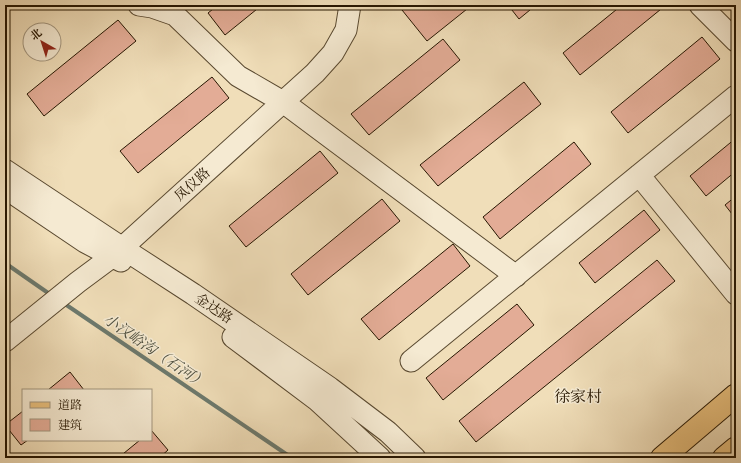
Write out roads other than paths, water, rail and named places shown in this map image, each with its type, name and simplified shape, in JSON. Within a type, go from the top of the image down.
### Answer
[{"type":"main road","points":[[662,458],[736,395]]},
{"type":"main road","points":[[724,458],[736,448]]},
{"type":"street","points":[[139,5],[152,7],[175,15],[238,76],[283,102],[516,276]]},
{"type":"street","name":"凤仪路","points":[[5,341],[118,252],[315,73],[333,53],[346,30],[350,5]]},
{"type":"street","points":[[700,5],[736,41]]},
{"type":"street","points":[[411,361],[736,96]]},
{"type":"street","name":"金达路","points":[[5,170],[118,252],[193,294],[330,388],[388,432],[415,458]]},
{"type":"street","points":[[639,175],[736,294]]},
{"type":"street","name":"金达路","points":[[5,188],[85,242],[118,252],[125,264],[233,337],[317,400],[380,458]]},
{"type":"waterway","name":"小汉峪沟（石河）","points":[[5,263],[51,295]]},
{"type":"waterway","name":"小汉峪沟（石河）","points":[[62,302],[292,458]]},
{"type":"district","name":"徐家村","points":[[578,396]]}]
